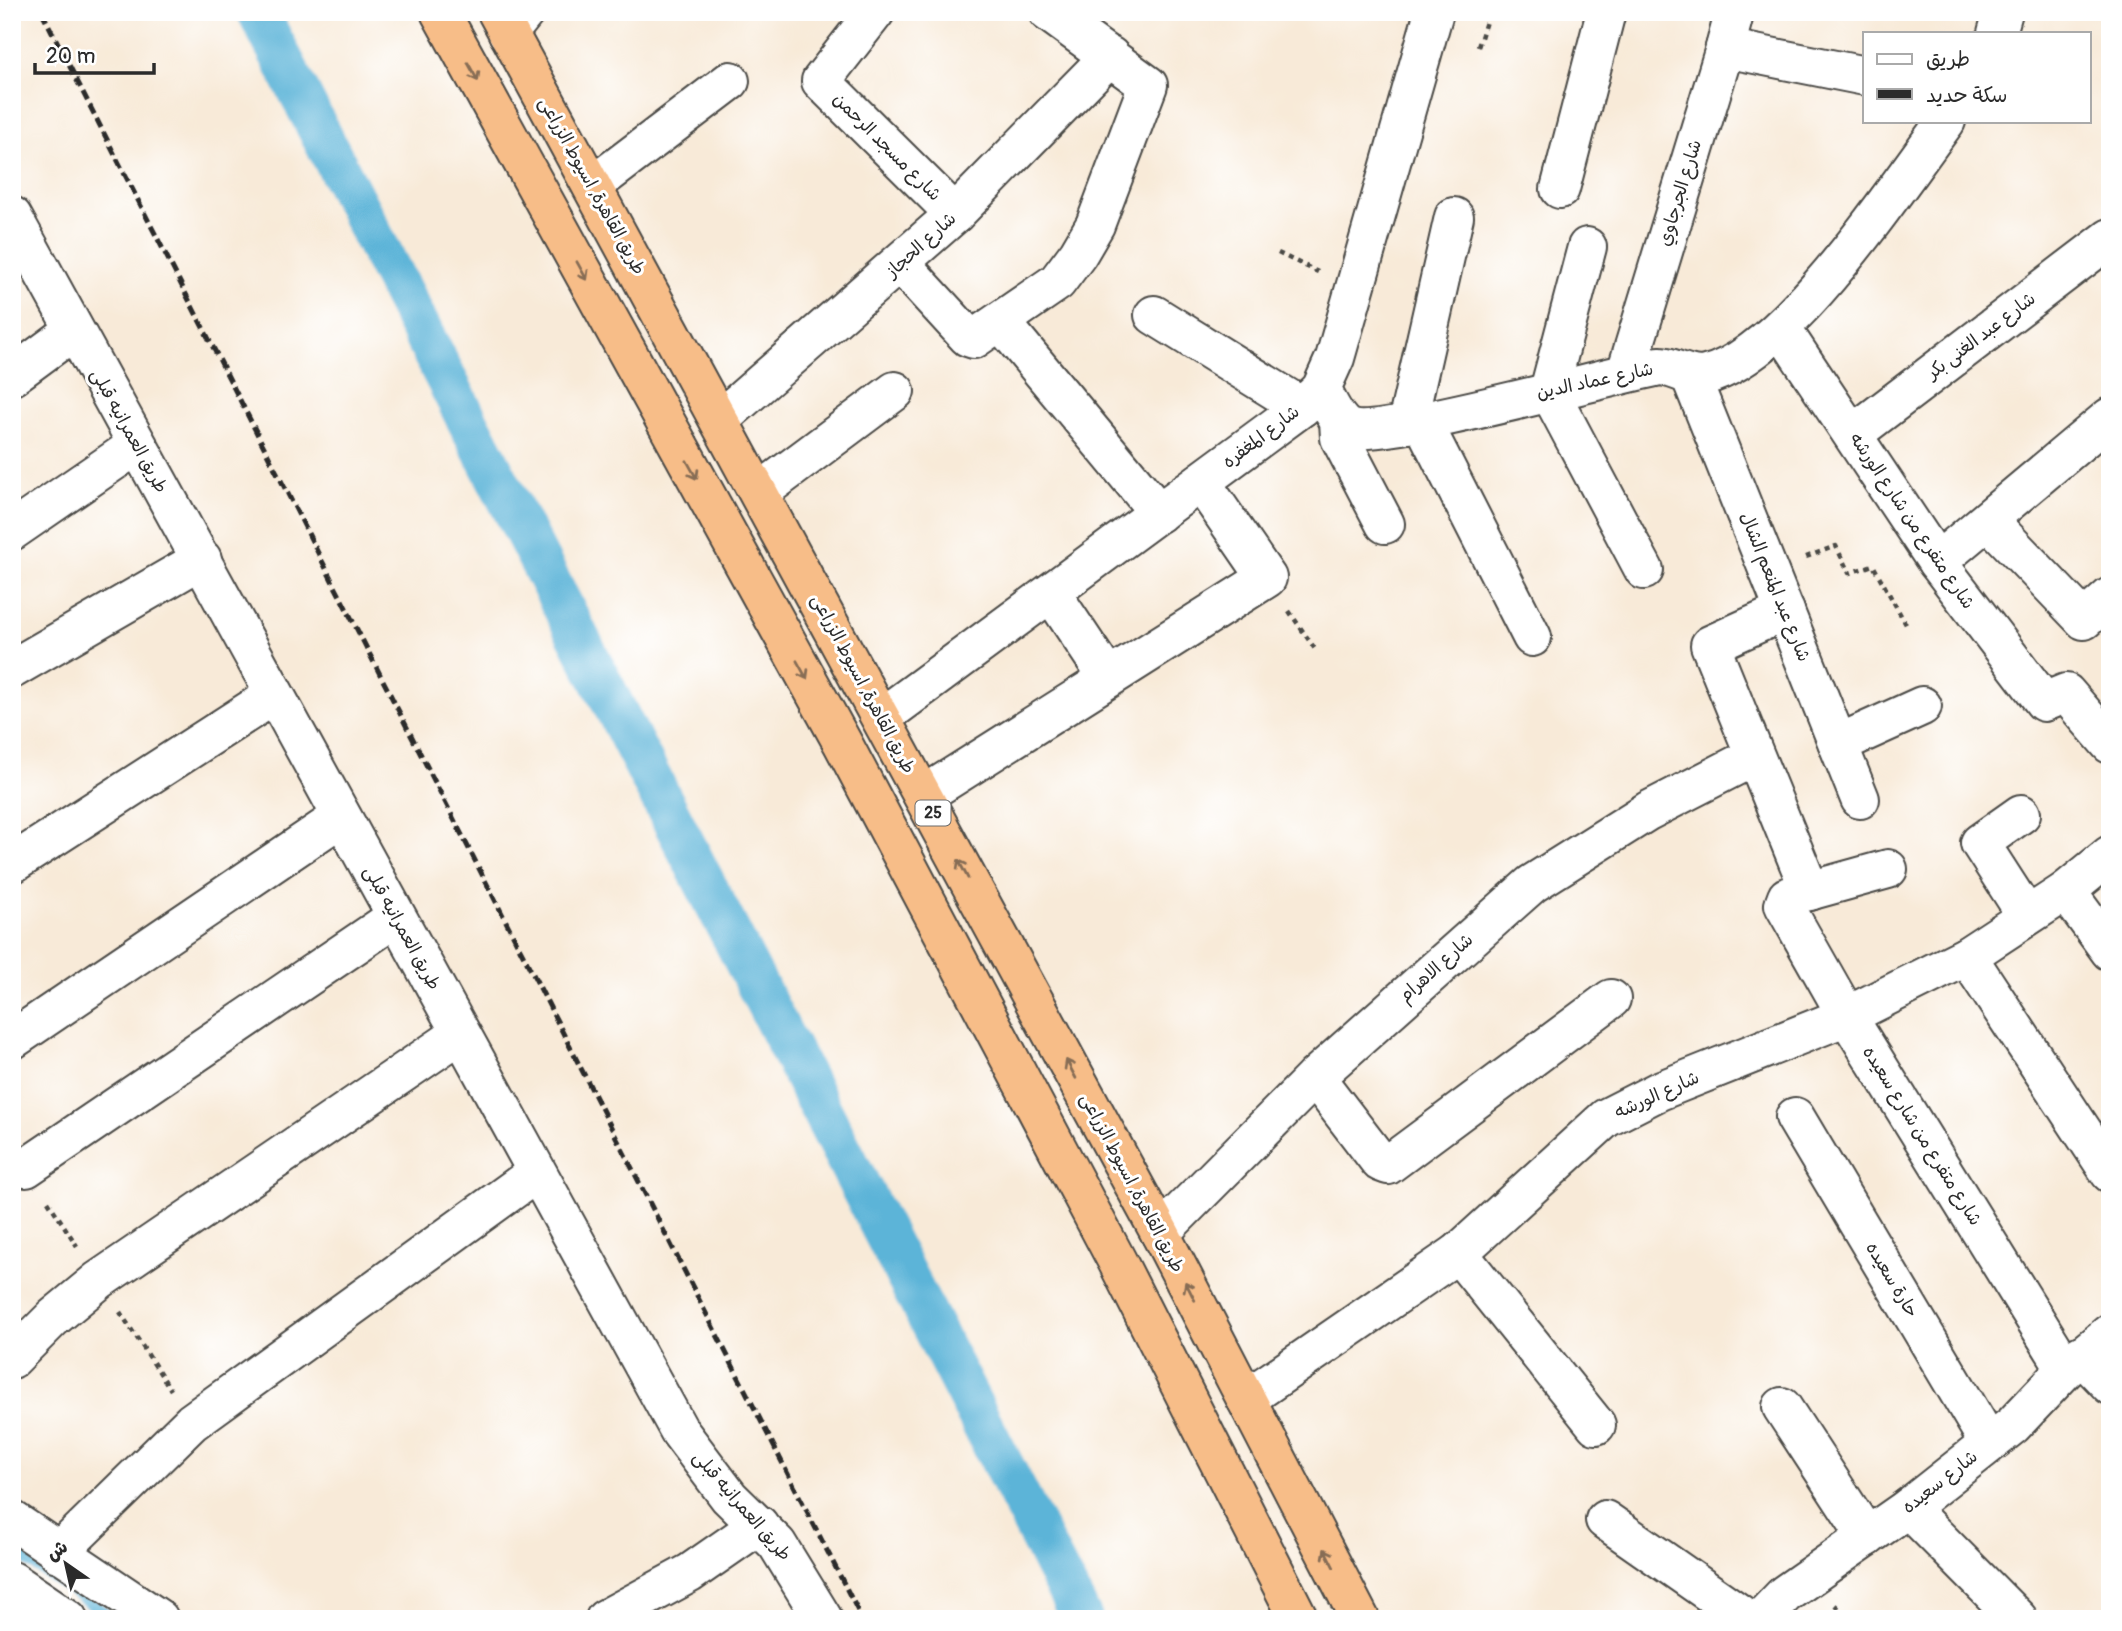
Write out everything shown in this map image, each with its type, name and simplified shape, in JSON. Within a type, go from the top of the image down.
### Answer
[{"type":"highway","name":"25","points":[[440,12],[842,742],[1172,1369],[1299,1619]]},
{"type":"highway","name":"طريق القاهرة, اسيوط الزراعى","points":[[510,19],[592,187],[1160,1233],[1360,1619]]},
{"type":"highway","points":[[1172,1369],[1217,1344]]},
{"type":"street","name":"شارع مسجد الرحمن","points":[[875,12],[821,80],[955,215]]},
{"type":"street","points":[[987,331],[1056,282],[1078,254],[1108,193],[1148,85],[1048,12]]},
{"type":"street","name":"شارع المغفره","points":[[881,717],[1201,482],[1321,405],[1434,12]]},
{"type":"street","points":[[1560,189],[1606,12]]},
{"type":"street","points":[[1997,32],[2003,12]]},
{"type":"street","points":[[1729,24],[1863,75]]},
{"type":"street","name":"شارع الجرجاوي","points":[[1626,373],[1729,24]]},
{"type":"street","name":"شارع الحجاز","points":[[719,420],[955,215],[1110,56]]},
{"type":"street","points":[[592,187],[730,81]]},
{"type":"street","name":"شارع عماد الدين","points":[[1154,315],[1321,405],[1357,430],[1414,422],[1660,366],[1690,375],[1708,374],[1726,366],[1781,328],[1817,290],[1945,122]]},
{"type":"street","name":"طريق العمرانيه قبلى","points":[[12,216],[24,271],[73,331],[202,559],[274,695],[680,1432],[712,1476],[759,1525],[793,1566],[823,1619]]},
{"type":"street","points":[[1454,217],[1414,422],[1532,637]]},
{"type":"street","name":"شارع عبد الغنى بكر","points":[[1853,434],[2110,238]]},
{"type":"street","points":[[1587,247],[1549,391],[1644,570]]},
{"type":"street","points":[[901,264],[987,331],[1159,513]]},
{"type":"street","name":"شارع متفرع من شارع الورشه","points":[[1781,328],[1937,562],[2044,702],[2066,693],[2110,744]]},
{"type":"street","points":[[12,376],[73,331]]},
{"type":"street","name":"شارع عبد المنعم الشال","points":[[1690,375],[1860,799]]},
{"type":"street","points":[[760,492],[895,391]]},
{"type":"street","points":[[1321,405],[1385,524]]},
{"type":"street","points":[[1937,562],[2110,417]]},
{"type":"street","points":[[12,531],[137,445]]},
{"type":"street","points":[[923,795],[1267,578],[1201,482]]},
{"type":"street","points":[[1989,521],[2084,620],[2110,597]]},
{"type":"street","points":[[12,669],[202,559]]},
{"type":"street","points":[[1052,594],[1108,678]]},
{"type":"street","name":"شارع متفرع من شارع سعيده","points":[[1785,611],[1710,645],[1753,757],[1796,896],[1847,1016],[2110,1385]]},
{"type":"street","points":[[12,864],[274,695]]},
{"type":"street","points":[[1838,744],[1922,706]]},
{"type":"street","name":"شارع الاهرام","points":[[1160,1233],[1315,1077],[1532,884],[1648,811],[1753,757]]},
{"type":"street","points":[[2021,814],[1980,843],[2027,916]]},
{"type":"street","points":[[12,1041],[341,817]]},
{"type":"street","name":"شارع الورشه","points":[[1246,1399],[1458,1253],[1606,1118],[1659,1091],[1847,1016],[1967,956],[2066,891],[2110,855]]},
{"type":"street","points":[[1796,896],[1888,869]]},
{"type":"street","points":[[2066,891],[2110,951]]},
{"type":"street","points":[[26,1168],[396,917]]},
{"type":"street","points":[[1967,956],[2110,1173]]},
{"type":"street","points":[[1315,1077],[1380,1162],[1386,1166],[1611,999]]},
{"type":"street","points":[[12,1359],[53,1318],[99,1280],[460,1034]]},
{"type":"street","name":"حارة سعيده","points":[[1795,1118],[1989,1443]]},
{"type":"street","points":[[58,1553],[192,1422],[536,1172]]},
{"type":"street","points":[[1458,1253],[1595,1425]]},
{"type":"street","name":"شارع سعيده","points":[[1761,1619],[1785,1594],[1908,1508],[2013,1425],[2086,1352]]},
{"type":"street","points":[[1782,1407],[1867,1537]]},
{"type":"street","points":[[1908,1508],[2018,1619]]},
{"type":"street","points":[[12,1520],[159,1619]]},
{"type":"street","points":[[1605,1520],[1747,1619]]},
{"type":"street","points":[[605,1619],[691,1573],[759,1525]]},
{"type":"street","points":[[12,1581],[68,1619]]},
{"type":"path","points":[[1478,47],[1489,12]]},
{"type":"path","points":[[1769,571],[1837,546],[1849,573],[1873,565],[1908,628]]},
{"type":"waterway","points":[[258,12],[1082,1619]]},
{"type":"waterway","points":[[12,1550],[114,1619]]},
{"type":"railway","points":[[42,12],[862,1619]]}]
